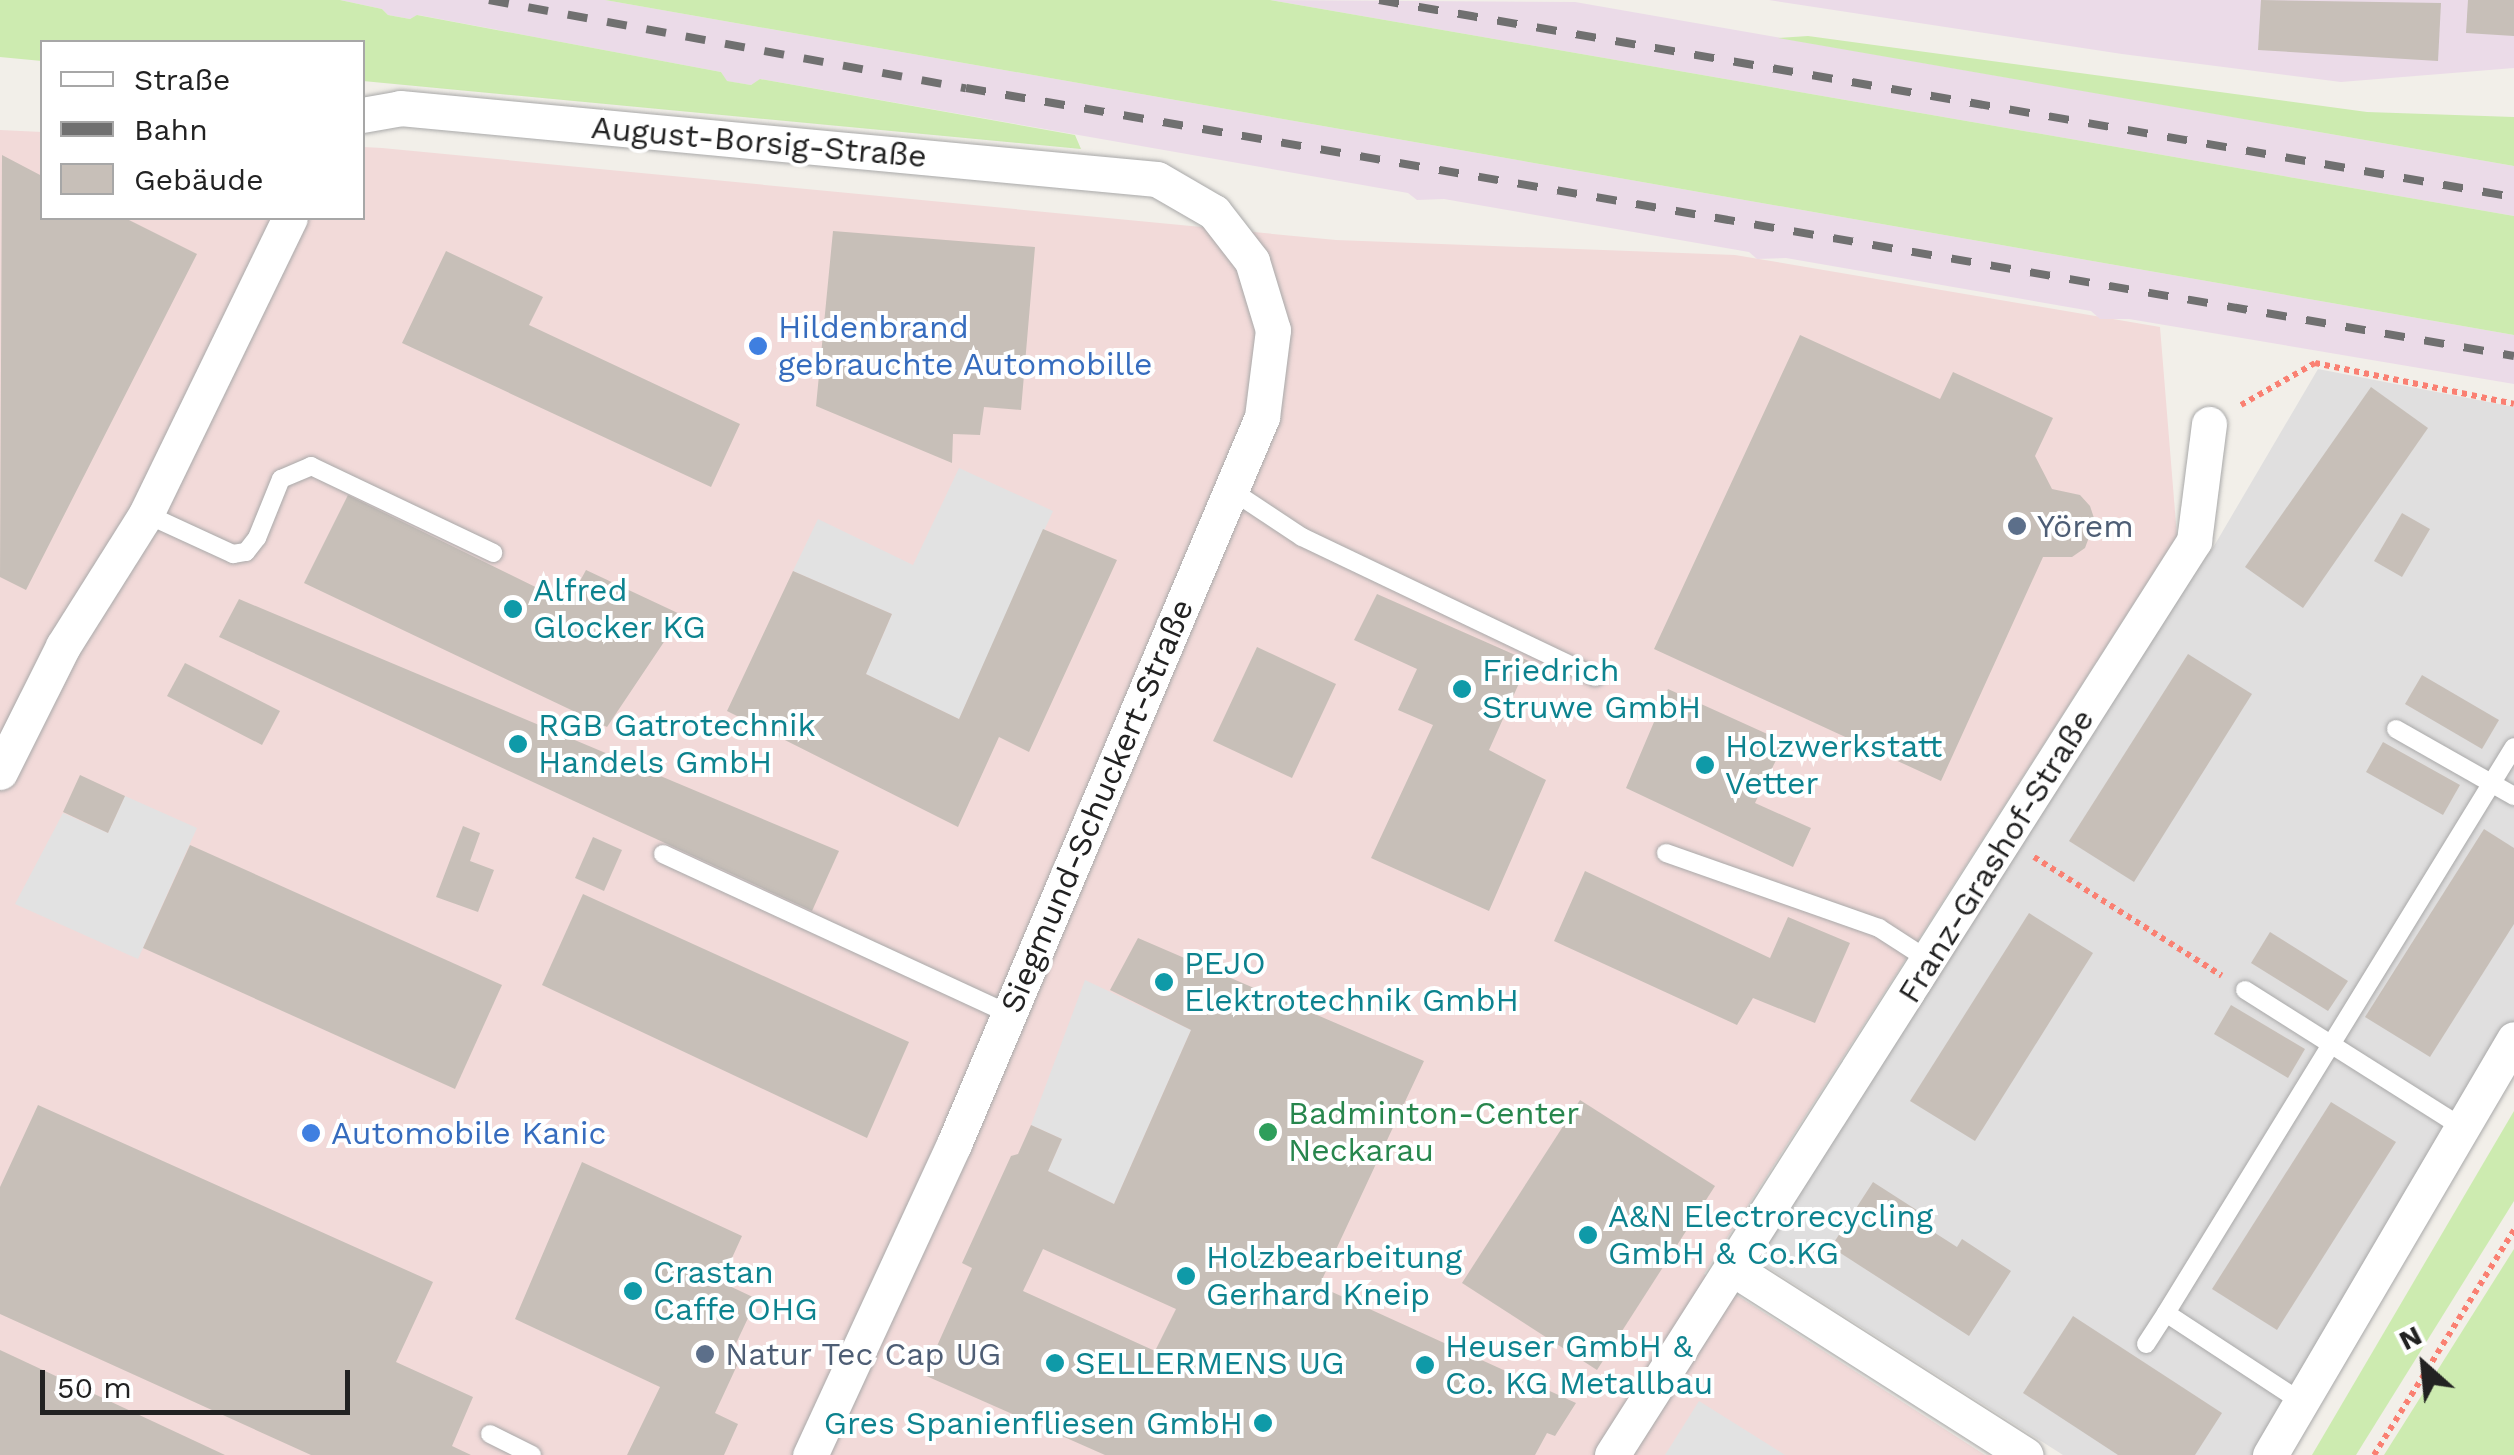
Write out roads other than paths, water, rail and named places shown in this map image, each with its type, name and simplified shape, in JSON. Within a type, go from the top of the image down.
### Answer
[{"type":"street","name":"August-Borsig-Straße","points":[[365,114],[400,108],[1157,179]]},
{"type":"street","name":"Siegmund-Schuckert-Straße","points":[[810,1455],[1009,1014],[1262,417],[1272,330],[1252,261],[1214,212],[1157,179]]},
{"type":"street","points":[[0,772],[63,646],[146,514],[289,220]]},
{"type":"street","name":"Franz-Grashof-Straße","points":[[1612,1455],[2194,541],[2209,424]]},
{"type":"street","points":[[2270,1455],[2514,1039]]},
{"type":"street","points":[[1732,1268],[2025,1455]]},
{"type":"lane","points":[[146,514],[233,554],[246,552],[257,538],[282,480],[311,466],[493,553]]},
{"type":"lane","points":[[1231,490],[1302,538],[1595,677]]},
{"type":"lane","points":[[2396,730],[2514,796]]},
{"type":"lane","points":[[2146,1344],[2514,747]]},
{"type":"lane","points":[[1666,852],[1880,928],[1930,961]]},
{"type":"lane","points":[[663,854],[1009,1014]]},
{"type":"lane","points":[[2245,990],[2462,1126]]},
{"type":"lane","points":[[2166,1313],[2300,1401]]},
{"type":"lane","points":[[490,1434],[532,1455]]},
{"type":"railway","points":[[489,0],[966,88],[2514,356]]},
{"type":"railway","points":[[1379,0],[2514,197]]},
{"type":"place","name":"Hildenbrand gebrauchte Automobille","points":[[758,346]]},
{"type":"place","name":"Yörem","points":[[2017,526]]},
{"type":"place","name":"Alfred Glocker KG","points":[[513,609]]},
{"type":"place","name":"Friedrich Struwe GmbH","points":[[1462,689]]},
{"type":"place","name":"RGB Gatrotechnik Handels GmbH","points":[[518,744]]},
{"type":"place","name":"Holzwerkstatt Vetter","points":[[1705,765]]},
{"type":"place","name":"PEJO Elektrotechnik GmbH","points":[[1164,982]]},
{"type":"place","name":"Badminton-Center Neckarau","points":[[1268,1132]]},
{"type":"place","name":"Automobile Kanic","points":[[311,1133]]},
{"type":"place","name":"A&N Electrorecycling GmbH & Co.KG","points":[[1588,1235]]},
{"type":"place","name":"Holzbearbeitung Gerhard Kneip","points":[[1186,1276]]},
{"type":"place","name":"Crastan Caffe OHG","points":[[633,1291]]},
{"type":"place","name":"Natur Tec Cap UG","points":[[705,1354]]},
{"type":"place","name":"SELLERMENS UG","points":[[1055,1363]]},
{"type":"place","name":"Heuser GmbH & Co. KG Metallbau","points":[[1425,1365]]},
{"type":"place","name":"Gres Spanienfliesen GmbH","points":[[1263,1423]]}]
